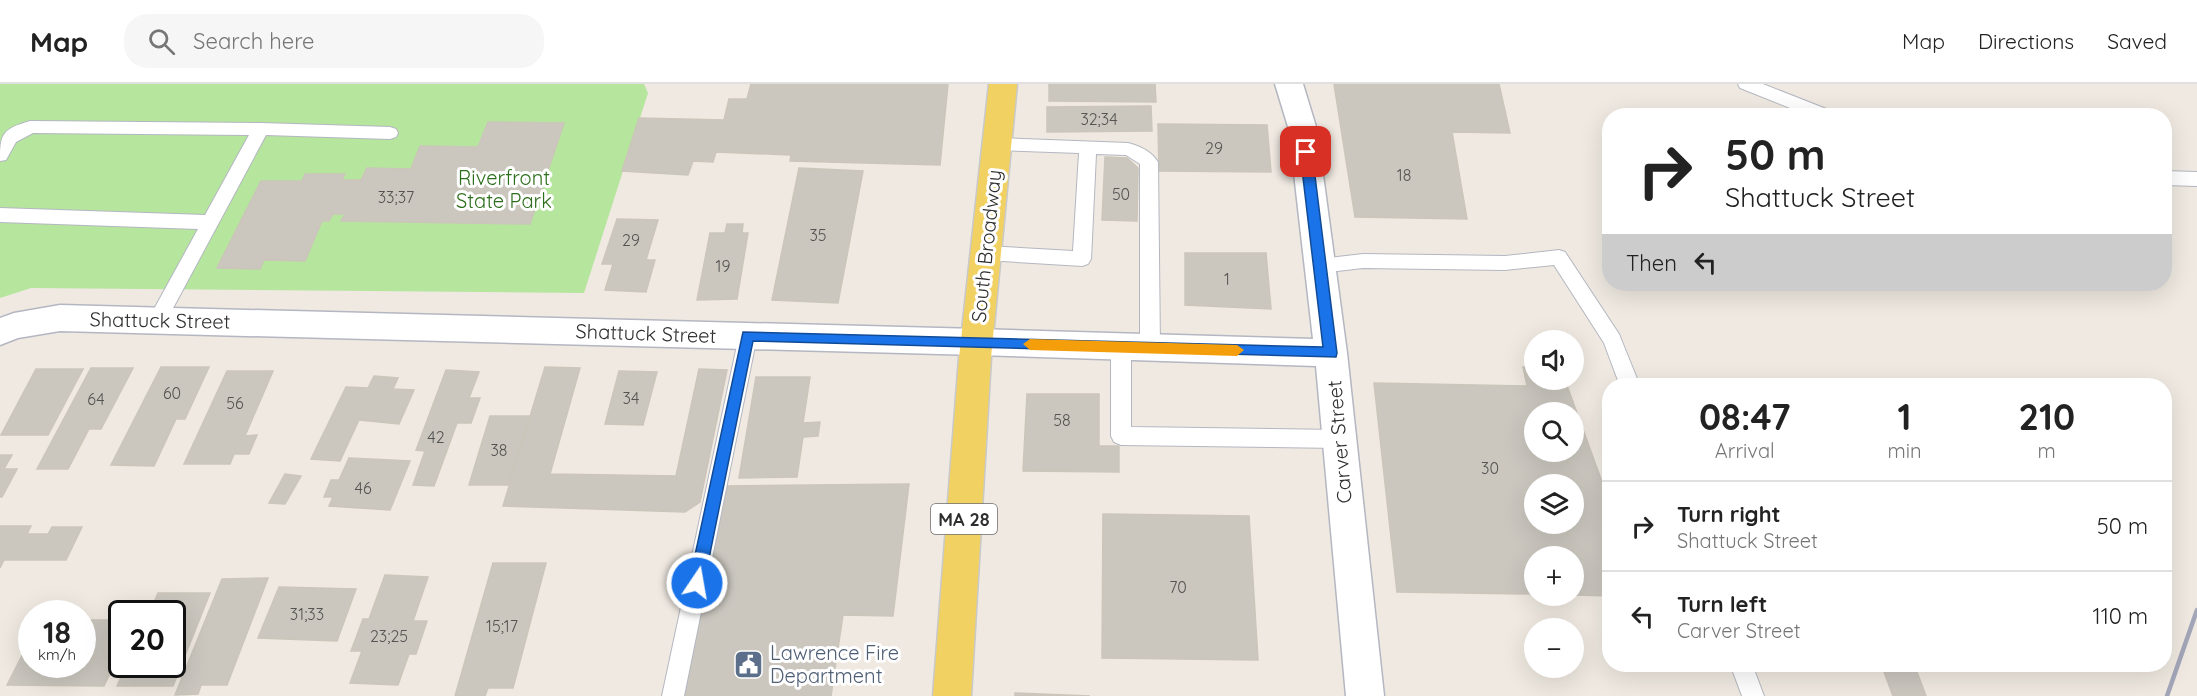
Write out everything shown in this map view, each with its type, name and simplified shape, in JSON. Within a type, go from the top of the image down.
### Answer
[{"type":"main road","name":"South Broadway","points":[[952,696],[977,342],[1003,84]]},
{"type":"street","name":"Carver Street","points":[[1289,84],[1303,129],[1331,353],[1365,696]]},
{"type":"street","name":"Shattuck Street","points":[[0,332],[14,326],[60,318],[1331,353]]},
{"type":"lane","points":[[1746,84],[1808,108]]},
{"type":"lane","points":[[0,154],[10,138],[30,127],[261,129],[390,133]]},
{"type":"lane","points":[[157,320],[261,129]]},
{"type":"lane","points":[[997,144],[1128,149],[1140,154],[1149,162],[1136,347],[1121,436],[1338,439]]},
{"type":"lane","points":[[986,253],[1082,259],[1088,148]]},
{"type":"lane","points":[[2172,178],[2197,179]]},
{"type":"lane","points":[[0,215],[210,222]]},
{"type":"lane","points":[[1320,266],[1363,261],[1504,263],[1559,257],[1611,340],[1627,378]]},
{"type":"lane","points":[[673,696],[748,336]]},
{"type":"lane","points":[[1744,672],[1753,696]]},
{"type":"green space","name":"Riverfront State Park","points":[[0,84],[644,84],[648,93],[584,293],[31,288],[0,298]]},
{"type":"building","points":[[751,84],[948,84],[940,165],[790,161],[791,155],[716,152],[713,162],[693,161],[688,175],[622,171],[639,118],[724,120],[729,99],[747,99]]},
{"type":"building","points":[[1049,84],[1155,84],[1156,102],[1049,101]]},
{"type":"building","points":[[1334,84],[1499,84],[1510,133],[1452,132],[1467,219],[1355,217]]},
{"type":"building","points":[[1151,106],[1152,131],[1047,132],[1047,107]]},
{"type":"building","points":[[488,122],[564,123],[530,224],[341,221],[345,214],[333,214],[329,221],[322,221],[305,261],[264,260],[260,269],[217,268],[261,181],[302,181],[305,174],[345,174],[342,180],[361,180],[367,168],[411,169],[420,146],[478,147]]},
{"type":"building","points":[[1158,124],[1267,125],[1271,172],[1159,171]]},
{"type":"building","points":[[1105,157],[1127,158],[1138,168],[1137,221],[1102,220]]},
{"type":"building","points":[[799,168],[863,171],[838,303],[772,300]]},
{"type":"building","points":[[617,219],[658,220],[646,260],[655,260],[646,292],[605,290],[613,264],[602,264]]},
{"type":"building","points":[[727,224],[743,224],[742,233],[748,233],[737,299],[697,300],[710,233],[725,233]]},
{"type":"building","points":[[1185,253],[1266,253],[1271,309],[1185,305]]},
{"type":"building","points":[[161,367],[209,367],[185,419],[176,419],[154,466],[111,465]]},
{"type":"building","points":[[545,367],[580,368],[550,474],[676,476],[699,369],[727,370],[700,502],[685,512],[503,506]]},
{"type":"building","points":[[91,368],[133,368],[101,429],[89,429],[68,469],[37,469]]},
{"type":"building","points":[[36,369],[83,369],[48,435],[1,435]]},
{"type":"building","points":[[446,370],[479,372],[469,398],[480,398],[471,423],[457,423],[434,486],[413,485],[425,451],[416,450]]},
{"type":"building","points":[[227,371],[273,371],[245,436],[257,435],[249,454],[234,454],[230,464],[184,464]]},
{"type":"building","points":[[619,371],[657,372],[643,425],[605,424]]},
{"type":"building","points":[[374,376],[398,378],[393,389],[414,390],[399,424],[359,420],[340,461],[311,459],[346,387],[368,388]]},
{"type":"building","points":[[756,377],[810,377],[803,423],[820,422],[818,436],[803,437],[797,477],[739,478]]},
{"type":"building","points":[[1374,383],[1524,386],[1524,390],[1569,390],[1573,402],[1524,402],[1524,462],[1584,462],[1584,432],[1602,482],[1602,596],[1584,595],[1584,546],[1524,546],[1524,594],[1397,592]]},
{"type":"building","points":[[1027,394],[1099,394],[1099,446],[1119,446],[1119,472],[1023,471]]},
{"type":"building","points":[[490,416],[529,416],[509,485],[469,485]]},
{"type":"building","points":[[0,455],[12,455],[4,469],[17,469],[2,497],[0,497]]},
{"type":"building","points":[[349,458],[410,461],[390,510],[329,506],[333,497],[324,497],[331,480],[339,480]]},
{"type":"building","points":[[285,474],[301,476],[285,504],[269,503]]},
{"type":"building","points":[[909,484],[893,616],[843,615],[831,696],[678,696],[727,486]]},
{"type":"building","points":[[1103,514],[1249,516],[1258,660],[1102,658]]},
{"type":"building","points":[[0,526],[31,526],[27,534],[48,534],[52,527],[82,527],[66,560],[4,560],[0,568]]},
{"type":"building","points":[[493,563],[546,563],[513,688],[488,688],[485,696],[455,696]]},
{"type":"building","points":[[385,575],[428,577],[413,621],[427,621],[416,654],[409,654],[398,685],[350,683],[362,651],[351,651],[363,619],[369,619]]},
{"type":"building","points":[[268,578],[227,685],[201,685],[198,694],[175,695],[182,678],[186,678],[186,668],[222,579]]},
{"type":"building","points":[[279,587],[356,589],[337,641],[258,638]]},
{"type":"building","points":[[158,593],[210,593],[186,653],[186,600],[155,600]]},
{"type":"building","points":[[96,620],[108,620],[108,678],[104,686],[7,685],[18,663],[18,678],[96,678]]},
{"type":"building","points":[[1884,672],[1917,672],[1926,696],[1893,696]]},
{"type":"building","points":[[121,678],[176,678],[173,686],[117,686]]},
{"type":"building","points":[[1015,693],[1090,696],[1015,696]]},
{"type":"railway","points":[[2167,696],[2197,610]]},
{"type":"slow traffic","points":[[1030,344],[1237,350]]},
{"type":"place","name":"Lawrence Fire Department","points":[[749,664]]},
{"type":"route","points":[[697,583],[748,336],[1331,353],[1306,152]]}]
